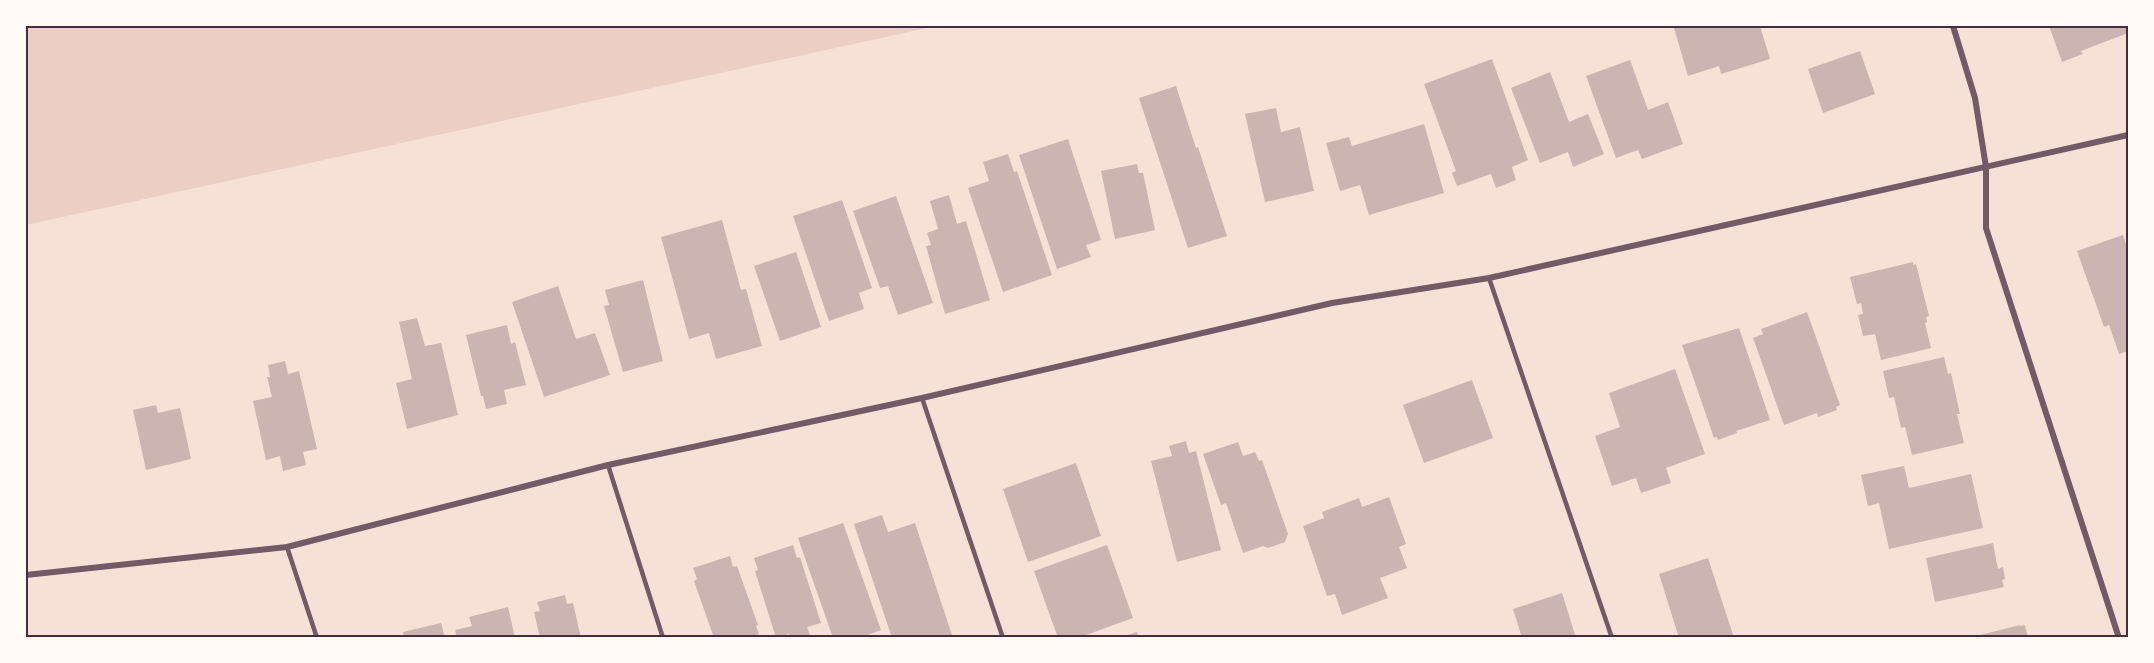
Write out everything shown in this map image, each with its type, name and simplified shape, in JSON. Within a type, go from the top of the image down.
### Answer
[{"type":"street","points":[[1953,26],[1975,98],[1986,167],[1986,228],[2119,638]]},
{"type":"street","points":[[26,575],[287,547],[608,465],[922,398],[1332,303],[1488,278],[2128,135]]},
{"type":"lane","points":[[1488,278],[1612,638]]},
{"type":"lane","points":[[922,398],[1003,638]]},
{"type":"lane","points":[[608,465],[663,638]]},
{"type":"lane","points":[[287,547],[317,638]]},
{"type":"shaded area","points":[[26,26],[936,26],[26,225]]},
{"type":"building","points":[[1760,26],[1770,59],[1721,74],[1719,66],[1688,76],[1674,28]]},
{"type":"building","points":[[2049,26],[2128,26],[2128,33],[2081,51],[2083,54],[2062,62]]},
{"type":"building","points":[[1860,51],[1875,94],[1823,113],[1808,69]]},
{"type":"building","points":[[1492,59],[1528,160],[1512,167],[1516,180],[1496,188],[1491,174],[1457,186],[1452,173],[1456,171],[1424,84]]},
{"type":"building","points":[[1630,60],[1648,110],[1668,102],[1683,144],[1642,159],[1638,150],[1616,158],[1586,76]]},
{"type":"building","points":[[1550,72],[1569,122],[1588,114],[1604,154],[1573,167],[1568,152],[1540,163],[1511,88]]},
{"type":"building","points":[[1176,86],[1227,236],[1188,248],[1139,98]]},
{"type":"building","points":[[1276,108],[1281,132],[1300,127],[1314,191],[1265,202],[1245,114]]},
{"type":"building","points":[[1424,124],[1444,193],[1369,215],[1360,185],[1340,191],[1326,143],[1349,137],[1352,146]]},
{"type":"building","points":[[1068,139],[1101,240],[1086,245],[1091,257],[1057,269],[1019,155]]},
{"type":"building","points":[[1008,154],[1014,172],[1017,171],[1052,275],[1003,292],[968,188],[989,181],[983,162]]},
{"type":"building","points":[[1137,164],[1139,173],[1143,173],[1155,230],[1115,239],[1101,171]]},
{"type":"building","points":[[949,195],[957,224],[966,221],[990,300],[945,314],[926,246],[931,245],[927,233],[938,229],[930,201]]},
{"type":"building","points":[[896,196],[933,303],[898,315],[888,286],[880,288],[853,211]]},
{"type":"building","points":[[842,200],[872,288],[859,293],[864,309],[829,321],[793,216]]},
{"type":"building","points":[[722,220],[741,290],[746,289],[762,346],[716,359],[709,333],[689,339],[661,237]]},
{"type":"building","points":[[2123,235],[2128,250],[2128,351],[2119,354],[2109,325],[2104,327],[2077,251]]},
{"type":"building","points":[[796,252],[821,327],[780,341],[754,266]]},
{"type":"building","points":[[1913,262],[1913,265],[1916,264],[1929,316],[1926,317],[1927,322],[1925,323],[1931,348],[1881,360],[1875,334],[1863,336],[1858,315],[1863,314],[1861,303],[1857,304],[1850,277]]},
{"type":"building","points":[[643,280],[663,361],[623,372],[604,306],[609,305],[605,290]]},
{"type":"building","points":[[558,286],[576,339],[595,333],[610,375],[544,397],[512,302]]},
{"type":"building","points":[[1807,312],[1840,405],[1836,407],[1837,410],[1818,417],[1817,413],[1784,425],[1753,338],[1763,334],[1761,329]]},
{"type":"building","points":[[417,318],[425,346],[441,343],[458,415],[407,429],[396,383],[412,379],[399,322]]},
{"type":"building","points":[[507,325],[511,344],[515,342],[526,385],[504,390],[507,404],[486,409],[466,335]]},
{"type":"building","points":[[1739,328],[1770,420],[1736,431],[1737,433],[1718,440],[1717,437],[1714,438],[1682,345]]},
{"type":"building","points":[[1944,357],[1948,374],[1951,373],[1964,443],[1912,455],[1905,427],[1901,428],[1894,397],[1889,398],[1883,371]]},
{"type":"building","points":[[285,361],[288,374],[299,371],[317,449],[303,452],[306,465],[283,471],[280,456],[266,460],[253,401],[272,397],[267,377],[270,377],[268,365]]},
{"type":"building","points":[[1675,369],[1705,454],[1666,468],[1671,483],[1641,493],[1636,478],[1612,486],[1595,436],[1620,427],[1609,393]]},
{"type":"building","points":[[1472,380],[1493,438],[1424,463],[1403,405]]},
{"type":"building","points":[[156,405],[158,413],[180,408],[191,459],[146,470],[133,410]]},
{"type":"building","points":[[1186,441],[1189,453],[1196,451],[1221,550],[1177,562],[1151,461],[1172,456],[1169,446]]},
{"type":"building","points":[[1238,442],[1243,456],[1255,452],[1259,461],[1262,460],[1288,534],[1285,542],[1243,553],[1226,503],[1221,505],[1203,454]]},
{"type":"building","points":[[1076,463],[1101,536],[1028,562],[1003,489]]},
{"type":"building","points":[[1904,466],[1909,488],[1971,474],[1983,528],[1889,549],[1879,503],[1868,506],[1861,475]]},
{"type":"building","points":[[1389,497],[1406,544],[1399,547],[1407,568],[1380,578],[1388,598],[1342,615],[1335,594],[1327,596],[1303,526],[1324,518],[1322,512],[1359,498],[1362,507]]},
{"type":"building","points":[[882,515],[888,532],[915,523],[952,635],[944,638],[892,638],[854,524]]},
{"type":"building","points":[[843,523],[881,630],[860,638],[833,638],[798,538]]},
{"type":"building","points":[[1993,543],[1998,569],[2003,567],[2004,587],[1935,602],[1926,558]]},
{"type":"building","points":[[793,545],[797,558],[800,557],[821,623],[807,627],[811,638],[790,638],[789,634],[776,638],[755,571],[758,570],[754,558]]},
{"type":"building","points":[[1107,545],[1133,618],[1078,638],[1058,638],[1034,571]]},
{"type":"building","points":[[730,556],[733,567],[737,566],[758,625],[756,626],[759,634],[749,638],[714,638],[694,581],[697,579],[693,568]]},
{"type":"building","points":[[1708,558],[1734,638],[1679,638],[1659,574]]},
{"type":"building","points":[[1562,593],[1576,638],[1522,638],[1513,609]]},
{"type":"building","points":[[565,595],[567,604],[573,603],[581,638],[540,638],[534,612],[540,611],[537,602]]},
{"type":"building","points":[[508,607],[515,638],[457,638],[455,630],[472,626],[469,617]]},
{"type":"building","points":[[441,623],[445,638],[404,638],[403,632]]},
{"type":"building","points":[[2025,625],[2028,638],[1968,638]]},
{"type":"building","points":[[1137,632],[1139,638],[1121,638],[1121,637]]}]
